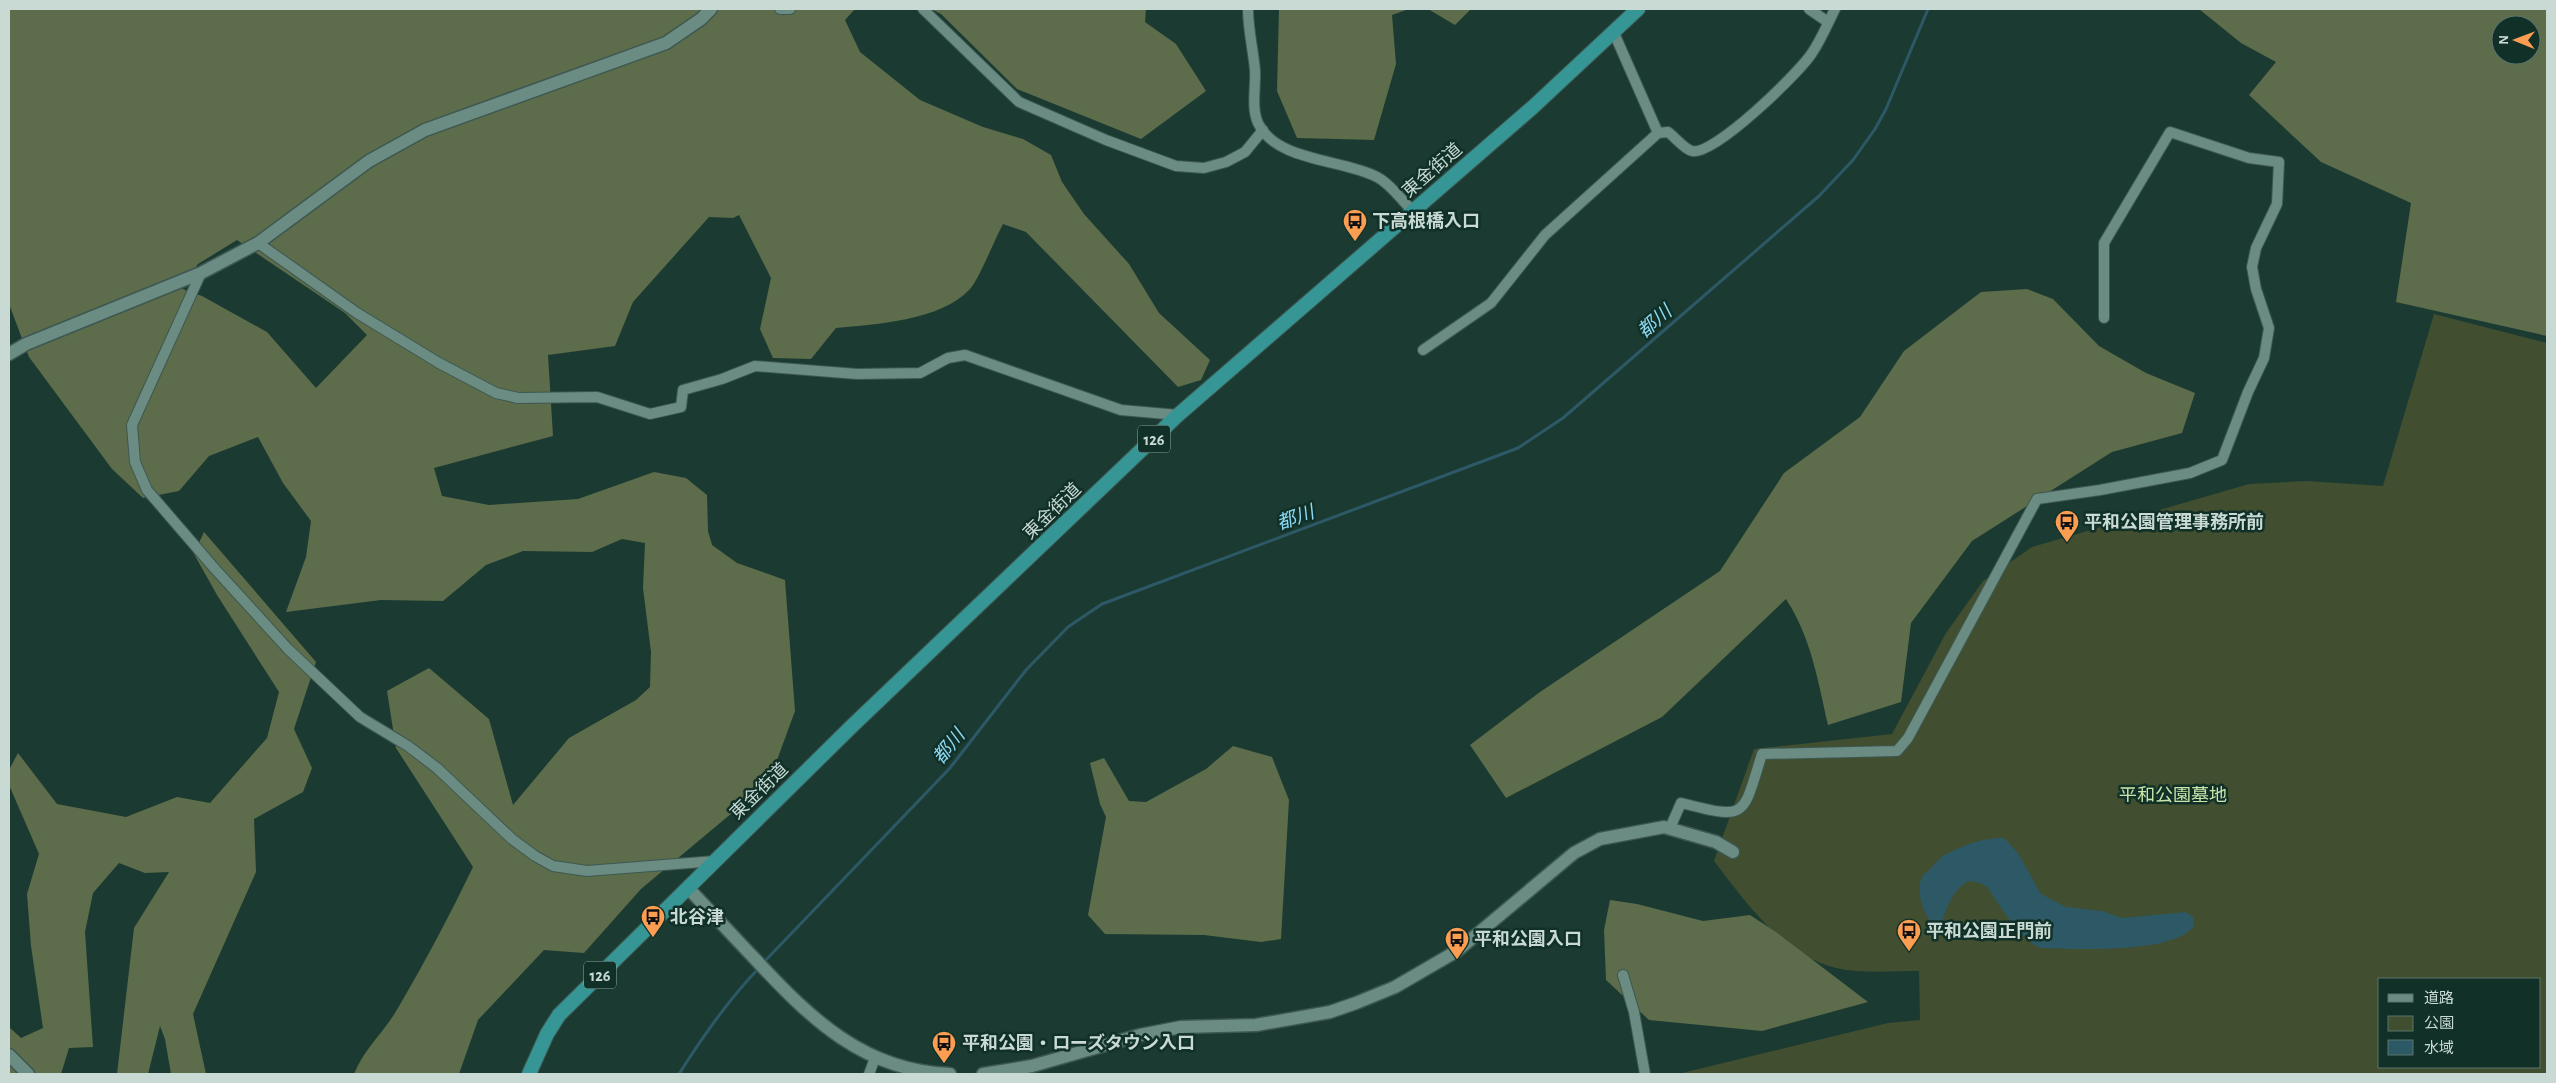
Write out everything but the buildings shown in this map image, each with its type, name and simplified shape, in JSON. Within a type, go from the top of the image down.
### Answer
[{"type":"highway","name":"東金街道","points":[[529,1074],[547,1034],[559,1016],[715,861],[1178,415],[1413,211],[1614,33],[1638,9]]},
{"type":"street","points":[[9,354],[26,344],[201,273],[258,243],[391,147],[425,130],[666,43],[701,20],[711,9]]},
{"type":"street","points":[[780,9],[790,9]]},
{"type":"street","points":[[923,9],[1019,102],[1106,140],[1176,166],[1204,168],[1226,162],[1245,152],[1262,130]]},
{"type":"street","points":[[1248,9],[1255,70],[1256,116],[1262,130],[1283,147],[1380,178],[1413,211]]},
{"type":"street","points":[[1809,9],[1828,22]]},
{"type":"street","points":[[1423,350],[1491,303],[1546,235],[1658,133],[1668,132],[1690,151],[1699,151],[1720,141],[1774,93],[1812,54],[1835,9]]},
{"type":"street","points":[[1614,33],[1658,133]]},
{"type":"street","points":[[1670,828],[1681,803],[1727,813],[1736,812],[1749,797],[1762,754],[1898,751],[1908,738],[2036,499],[2100,490],[2190,473],[2222,460],[2248,392],[2264,358],[2269,328],[2256,289],[2252,267],[2256,248],[2277,204],[2279,162],[2249,158],[2170,132],[2104,243],[2104,318]]},
{"type":"street","points":[[258,243],[357,313],[439,363],[496,393],[518,398],[597,397],[650,414],[681,407],[683,390],[722,379],[755,366],[857,374],[920,373],[948,358],[965,355],[1120,410],[1178,415]]},
{"type":"street","points":[[201,273],[132,425],[135,462],[147,490],[215,569],[288,648],[360,717],[408,746],[437,768],[512,839],[535,856],[553,866],[587,871],[715,861]]},
{"type":"street","points":[[983,1074],[1006,1073],[1140,1035],[1181,1027],[1256,1025],[1330,1012],[1356,1004],[1395,987],[1457,950],[1574,853],[1600,839],[1643,829],[1670,828],[1716,842],[1733,852]]},
{"type":"street","points":[[688,888],[816,1021],[853,1046],[875,1058],[900,1066],[950,1074]]},
{"type":"street","points":[[1623,975],[1634,1012],[1646,1074]]},
{"type":"street","points":[[9,1055],[28,1074]]},
{"type":"street","points":[[869,1074],[875,1058]]},
{"type":"green space","points":[[9,9],[855,9],[845,20],[860,52],[920,100],[983,127],[1023,139],[1051,155],[1062,182],[1084,214],[1129,264],[1159,313],[1210,360],[1201,380],[1178,387],[1026,232],[1003,224],[974,284],[957,300],[942,308],[907,319],[836,328],[811,359],[773,358],[760,329],[771,278],[739,215],[733,218],[709,217],[633,302],[615,346],[548,355],[553,436],[434,468],[442,496],[489,505],[578,499],[654,472],[686,478],[707,495],[708,531],[712,545],[737,563],[785,580],[795,711],[769,782],[641,889],[584,953],[544,950],[478,1020],[459,1074],[354,1074],[363,1056],[393,1016],[408,991],[473,867],[396,748],[387,691],[429,668],[489,719],[513,805],[569,738],[636,700],[650,687],[651,652],[643,588],[645,543],[622,539],[592,552],[523,551],[486,565],[443,601],[381,600],[286,612],[306,557],[311,521],[283,483],[258,437],[209,456],[179,491],[143,498],[112,469],[29,357],[9,304]],"holes":[[[237,240],[345,313],[367,335],[316,388],[267,332],[202,296],[180,288],[198,264]]]},
{"type":"green space","points":[[931,9],[1146,9],[1145,22],[1176,44],[1206,91],[1141,139],[1017,89],[941,14]]},
{"type":"green space","points":[[1279,9],[1409,9],[1392,15],[1396,64],[1374,140],[1297,138],[1277,91]]},
{"type":"green space","points":[[1428,9],[1471,9],[1455,25]]},
{"type":"green space","points":[[2199,9],[2547,9],[2547,336],[2396,302],[2411,203],[2321,162],[2249,95],[2276,62],[2241,43]]},
{"type":"green space","points":[[2027,289],[2053,299],[2099,346],[2146,373],[2195,393],[2182,433],[2112,452],[1972,541],[1911,623],[1901,702],[1828,725],[1808,644],[1786,599],[1662,717],[1506,798],[1470,745],[1540,692],[1720,571],[1784,473],[1860,417],[1904,351],[1981,292]]},
{"type":"green space","name":"平和公園墓地","points":[[2434,314],[2547,343],[2547,1074],[1678,1074],[1888,1023],[1920,1020],[1919,971],[1874,972],[1846,970],[1825,965],[1805,956],[1787,944],[1755,913],[1714,861],[1754,749],[1892,734],[1946,633],[1983,581],[2032,547],[2249,484],[2306,481],[2383,486]]},
{"type":"green space","points":[[204,532],[316,662],[294,729],[312,768],[303,792],[254,819],[256,872],[193,1014],[206,1074],[171,1074],[165,1039],[160,1026],[148,1074],[117,1074],[134,928],[169,872],[145,873],[119,863],[93,893],[85,932],[93,1047],[69,1048],[61,1074],[9,1074],[9,1027],[21,1038],[43,1028],[31,946],[27,894],[39,854],[9,785],[9,770],[18,753],[57,804],[126,817],[177,797],[210,803],[267,738],[279,692],[217,595],[194,554]]},
{"type":"green space","points":[[1233,746],[1272,757],[1289,800],[1281,939],[1261,942],[1204,935],[1105,934],[1088,915],[1106,817],[1100,804],[1090,763],[1104,758],[1129,801],[1146,802],[1206,769]]},
{"type":"green space","points":[[1610,900],[1637,904],[1703,921],[1750,915],[1776,932],[1868,1002],[1762,1031],[1649,1020],[1606,980],[1604,930]]},
{"type":"water","points":[[2004,838],[2018,853],[2041,894],[2066,907],[2102,911],[2122,918],[2186,912],[2194,918],[2193,927],[2182,936],[2144,946],[2098,949],[2040,948],[2024,937],[2017,929],[1987,887],[1970,881],[1960,887],[1955,893],[1945,913],[1942,926],[1936,928],[1924,910],[1920,895],[1920,881],[1923,875],[1943,856],[1957,849],[1980,841]]},
{"type":"waterway","name":"都川","points":[[763,963],[950,768],[1026,670],[1068,627],[1102,604],[1518,448],[1563,418],[1819,196],[1853,160],[1875,129],[1886,109],[1928,9]]},
{"type":"waterway","name":"都川","points":[[679,1074],[716,1019],[759,968]]},
{"type":"place","name":"下高根橋入口","points":[[1355,242]]},
{"type":"place","name":"平和公園管理事務所前","points":[[2067,543]]},
{"type":"place","name":"北谷津","points":[[653,938]]},
{"type":"place","name":"平和公園正門前","points":[[1909,952]]},
{"type":"place","name":"平和公園入口","points":[[1457,960]]},
{"type":"place","name":"平和公園・ローズタウン入口","points":[[944,1064]]}]
